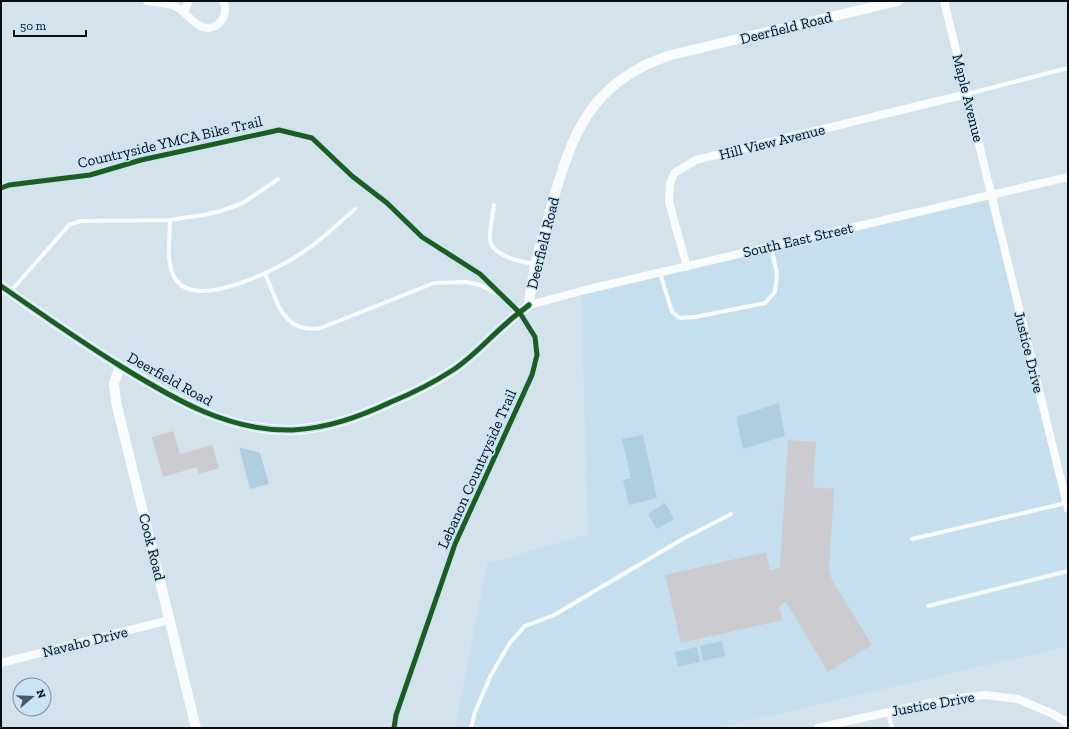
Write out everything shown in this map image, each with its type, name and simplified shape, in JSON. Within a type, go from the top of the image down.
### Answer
[{"type":"street","points":[[147,1],[172,5],[184,11],[200,26],[207,28],[220,24],[224,18],[226,10],[223,1]]},
{"type":"street","points":[[184,11],[189,1]]},
{"type":"street","name":"Deerfield Road","points":[[1,286],[120,366],[186,405],[206,414],[248,426],[270,429],[292,430],[322,427],[343,422],[364,415],[436,381],[472,356],[509,321],[529,306],[531,283],[535,264],[562,172],[577,132],[596,102],[622,78],[641,67],[667,56],[898,1]]},
{"type":"street","name":"Maple Avenue","points":[[944,1],[991,195]]},
{"type":"street","name":"Hill View Avenue","points":[[687,267],[669,202],[670,184],[674,173],[696,160],[967,94]]},
{"type":"street","name":"South East Street","points":[[529,306],[585,290],[1068,177]]},
{"type":"street","name":"Justice Drive","points":[[991,195],[1067,506]]},
{"type":"street","name":"Cook Road","points":[[120,366],[114,383],[116,402],[196,728]]},
{"type":"street","name":"Navaho Drive","points":[[1,663],[169,620]]},
{"type":"street","name":"Justice Drive","points":[[818,728],[942,700],[985,695],[1018,699],[1053,714],[1068,723]]},
{"type":"lane","points":[[967,94],[1068,68]]},
{"type":"lane","points":[[10,292],[69,225],[81,221],[170,220],[221,211],[243,203],[278,179]]},
{"type":"lane","points":[[494,205],[490,241],[497,252],[518,262],[535,264]]},
{"type":"lane","points":[[170,220],[169,256],[171,268],[176,280],[185,288],[198,291],[217,289],[265,274],[306,251],[355,209]]},
{"type":"lane","points":[[660,273],[672,312],[680,318],[695,317],[765,303],[775,292],[777,274],[770,247]]},
{"type":"lane","points":[[265,274],[282,312],[290,323],[299,327],[311,329],[321,328],[434,283],[466,282],[480,285],[501,296],[520,313]]},
{"type":"lane","points":[[912,539],[1067,506]]},
{"type":"lane","points":[[471,728],[475,712],[490,676],[508,644],[525,626],[554,615],[682,540],[731,514]]},
{"type":"lane","points":[[928,606],[1068,571]]},
{"type":"lane","points":[[888,712],[892,728]]},
{"type":"shaded area","points":[[991,195],[1068,509],[1068,646],[717,728],[455,728],[487,564],[588,534],[581,291]]},
{"type":"shaded area","points":[[779,403],[785,436],[743,449],[736,417]]},
{"type":"shaded area","points":[[643,435],[657,498],[629,505],[623,480],[631,478],[622,439]]},
{"type":"shaded area","points":[[239,447],[260,453],[269,484],[250,489]]},
{"type":"shaded area","points":[[665,503],[674,519],[657,529],[648,514]]},
{"type":"shaded area","points":[[722,641],[725,656],[703,661],[700,646]]},
{"type":"shaded area","points":[[697,647],[700,662],[678,667],[675,652]]},
{"type":"building","points":[[173,431],[180,454],[212,445],[219,468],[199,474],[197,467],[163,477],[152,437]]},
{"type":"building","points":[[788,440],[816,442],[813,487],[834,489],[829,571],[832,580],[872,645],[828,672],[786,602],[779,606],[783,620],[681,643],[665,575],[766,552],[770,570],[780,568]]},
{"type":"cycle path","name":"Countryside YMCA Bike Trail","points":[[1,188],[9,185],[90,175],[141,160],[279,130],[312,138],[352,176],[387,203],[422,237],[480,274],[520,313],[535,337],[537,355],[532,375],[455,544],[396,715],[394,728]]},
{"type":"cycle path","points":[[1,286],[61,328],[142,379],[182,402],[224,419],[247,426],[293,430],[319,427],[343,421],[415,391],[438,379],[460,365],[529,305]]}]
